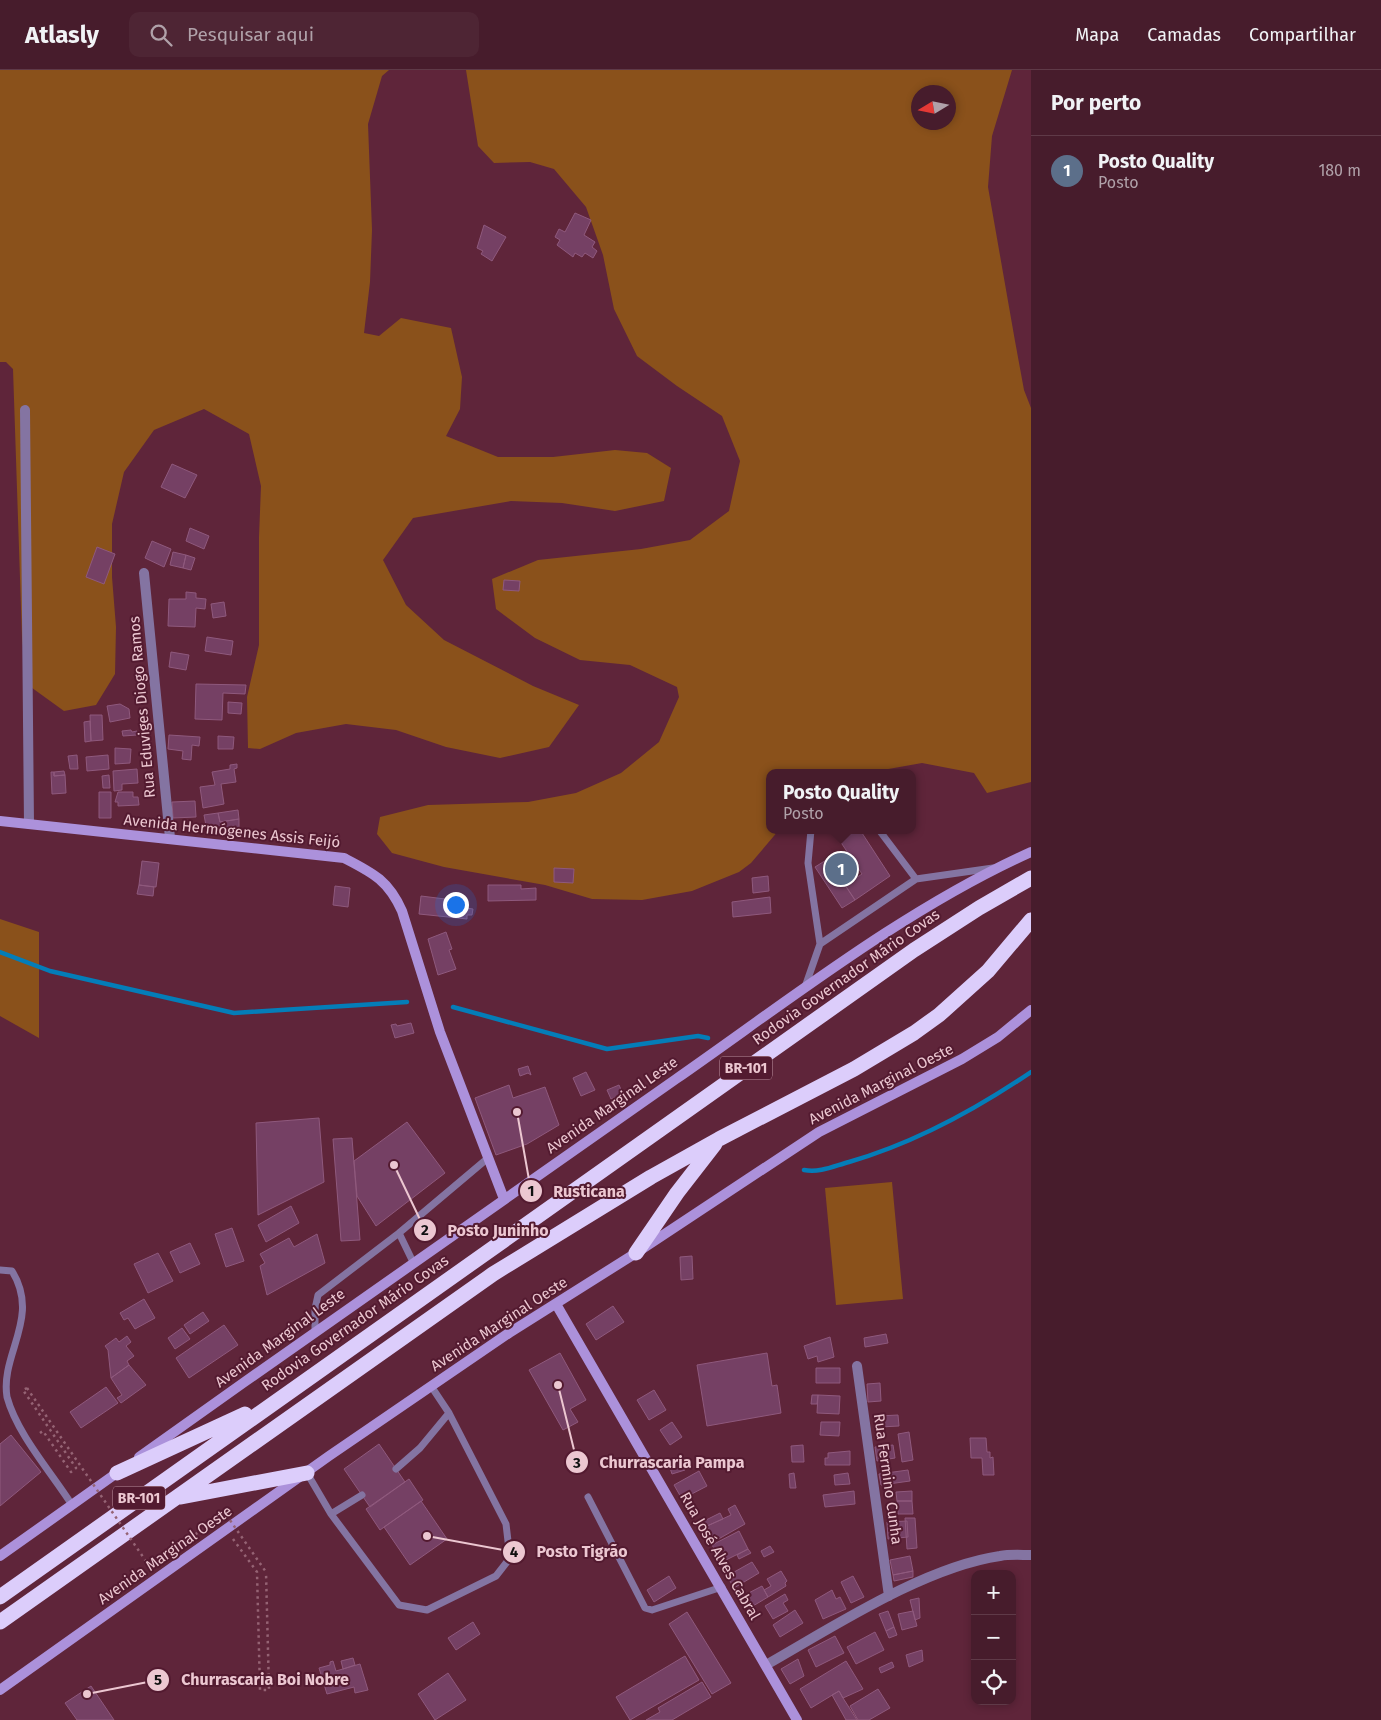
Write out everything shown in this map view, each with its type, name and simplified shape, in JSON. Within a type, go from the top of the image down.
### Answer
[{"type":"highway","name":"Rodovia Governador Mário Covas","points":[[0,1597],[914,950],[1031,878]]},
{"type":"highway","name":"BR-101","points":[[0,1622],[493,1274],[719,1138],[884,1052],[940,1015],[988,971],[1031,920]]},
{"type":"highway","points":[[636,1253],[677,1193],[719,1138]]},
{"type":"highway","points":[[117,1473],[278,1399]]},
{"type":"highway","points":[[175,1498],[306,1473]]},
{"type":"main road","name":"Avenida Hermógenes Assis Feijó","points":[[0,821],[344,858],[380,878],[394,893],[402,911],[440,1032],[504,1199]]},
{"type":"main road","name":"Avenida Marginal Leste","points":[[0,1556],[315,1331],[805,989],[958,887],[1031,852]]},
{"type":"main road","name":"Avenida Marginal Oeste","points":[[0,1690],[306,1473],[509,1333],[636,1253],[819,1132],[962,1059],[998,1037],[1031,1010]]},
{"type":"main road","name":"Rua José Alves Cabral","points":[[556,1304],[722,1587],[797,1720]]},
{"type":"street","points":[[25,410],[29,824]]},
{"type":"street","name":"Rua Eduviges Diogo Ramos","points":[[144,573],[170,838]]},
{"type":"street","name":"Rua Fermino Cunha","points":[[857,1366],[889,1596]]},
{"type":"street","points":[[766,1665],[889,1596],[967,1563],[1002,1556],[1031,1555]]},
{"type":"lane","points":[[805,989],[820,944],[808,863],[811,834]]},
{"type":"lane","points":[[882,834],[916,879]]},
{"type":"lane","points":[[820,944],[916,879],[996,868]]},
{"type":"lane","points":[[315,1331],[315,1309],[318,1295],[399,1233],[488,1158]]},
{"type":"lane","points":[[399,1233],[413,1262]]},
{"type":"lane","points":[[0,1270],[12,1271],[20,1284],[22,1314],[7,1368],[7,1396],[19,1426],[72,1505]]},
{"type":"lane","points":[[306,1473],[331,1514],[399,1605],[427,1610],[496,1576],[510,1558],[506,1524],[450,1413],[432,1386]]},
{"type":"lane","points":[[396,1469],[420,1448],[450,1413]]},
{"type":"lane","points":[[331,1514],[362,1495]]},
{"type":"lane","points":[[588,1497],[645,1608],[652,1610],[722,1587]]},
{"type":"path","points":[[29,1441],[43,1431],[71,1472],[76,1468],[23,1390],[27,1388],[150,1567],[225,1513],[266,1572],[269,1690],[260,1690],[257,1572],[226,1530]]},
{"type":"shaded area","points":[[0,70],[389,70],[382,76],[368,124],[372,230],[370,282],[364,333],[379,336],[401,318],[451,328],[462,377],[460,409],[446,436],[498,457],[553,457],[615,450],[647,453],[671,468],[664,501],[615,511],[562,503],[511,501],[413,518],[383,560],[406,605],[444,640],[533,686],[579,705],[549,747],[500,758],[446,747],[396,730],[346,724],[296,733],[260,749],[248,748],[247,697],[259,645],[261,486],[249,434],[204,409],[154,430],[124,472],[112,524],[112,577],[116,627],[115,674],[96,705],[64,711],[28,685],[22,638],[13,369],[6,362],[0,362]]},
{"type":"shaded area","points":[[466,70],[1012,70],[992,136],[988,187],[1024,390],[1031,408],[1031,782],[987,793],[974,773],[922,763],[888,769],[766,769],[766,834],[776,834],[751,863],[739,872],[692,891],[642,900],[592,899],[545,885],[444,867],[392,853],[377,834],[380,817],[428,805],[528,802],[576,793],[621,773],[659,742],[679,697],[677,687],[630,665],[580,660],[535,638],[496,609],[492,579],[538,560],[641,549],[690,540],[729,511],[740,461],[722,416],[637,356],[614,309],[603,255],[586,207],[554,169],[530,162],[494,163],[478,146]]},
{"type":"shaded area","points":[[0,919],[39,932],[39,1038],[0,1016]]},
{"type":"shaded area","points":[[892,1182],[903,1299],[836,1305],[825,1188]]},
{"type":"building","points":[[575,213],[591,220],[584,235],[595,242],[592,247],[597,251],[593,258],[585,253],[582,257],[575,253],[573,257],[557,245],[560,240],[555,237],[559,229],[565,232]]},
{"type":"building","points":[[484,225],[506,237],[492,261],[481,254],[483,251],[477,248]]},
{"type":"building","points":[[172,464],[197,475],[185,498],[161,487]]},
{"type":"building","points":[[190,528],[209,536],[204,549],[186,541]]},
{"type":"building","points":[[152,541],[171,549],[164,567],[145,558]]},
{"type":"building","points":[[97,547],[115,554],[104,584],[86,577]]},
{"type":"building","points":[[173,552],[186,555],[183,568],[170,565]]},
{"type":"building","points":[[186,555],[195,558],[191,570],[183,568]]},
{"type":"building","points":[[504,580],[520,581],[519,591],[503,590]]},
{"type":"building","points":[[186,592],[196,593],[196,598],[206,599],[205,609],[196,608],[195,627],[168,626],[169,599],[186,599]]},
{"type":"building","points":[[224,602],[226,616],[213,618],[211,604]]},
{"type":"building","points":[[207,637],[233,641],[231,655],[205,651]]},
{"type":"building","points":[[171,652],[189,655],[186,670],[169,667]]},
{"type":"building","points":[[196,684],[246,685],[245,694],[223,693],[222,720],[195,719]]},
{"type":"building","points":[[228,702],[242,703],[241,714],[228,713]]},
{"type":"building","points":[[120,704],[129,709],[130,718],[110,722],[107,706]]},
{"type":"building","points":[[90,715],[102,715],[103,740],[91,741]]},
{"type":"building","points":[[90,721],[91,741],[85,742],[84,722]]},
{"type":"building","points":[[131,730],[132,732],[137,731],[137,735],[123,736],[122,731]]},
{"type":"building","points":[[169,735],[200,737],[199,746],[192,745],[191,760],[182,759],[183,751],[168,749]]},
{"type":"building","points":[[218,736],[234,737],[233,749],[218,749]]},
{"type":"building","points":[[115,748],[131,749],[130,763],[115,764]]},
{"type":"building","points":[[77,755],[78,769],[70,769],[68,756]]},
{"type":"building","points":[[108,755],[109,769],[87,771],[86,757]]},
{"type":"building","points":[[237,764],[237,768],[234,769],[236,782],[221,784],[224,804],[203,808],[200,787],[215,785],[212,772],[230,769],[230,765]]},
{"type":"building","points":[[137,769],[138,783],[122,784],[122,790],[114,791],[113,771]]},
{"type":"building","points":[[64,771],[65,775],[54,776],[54,772]]},
{"type":"building","points":[[51,772],[54,772],[54,776],[65,775],[66,793],[52,794]]},
{"type":"building","points":[[109,775],[110,788],[103,788],[102,776]]},
{"type":"building","points":[[99,792],[111,792],[111,818],[99,818]]},
{"type":"building","points":[[118,792],[133,792],[133,797],[138,797],[139,805],[118,806],[118,802],[115,802]]},
{"type":"building","points":[[195,801],[196,817],[173,818],[172,802]]},
{"type":"building","points":[[238,810],[239,819],[220,822],[218,813]]},
{"type":"building","points":[[218,813],[220,822],[239,819],[239,834],[207,831],[204,815]]},
{"type":"building","points":[[835,834],[863,834],[890,876],[855,900],[845,885],[862,874]]},
{"type":"building","points":[[831,857],[855,900],[842,908],[815,867]]},
{"type":"building","points":[[142,861],[159,863],[156,887],[139,885]]},
{"type":"building","points":[[554,868],[574,869],[573,883],[554,882]]},
{"type":"building","points":[[768,876],[769,891],[753,893],[752,878]]},
{"type":"building","points":[[139,885],[154,887],[153,896],[137,894]]},
{"type":"building","points":[[488,885],[521,885],[521,889],[536,888],[536,900],[488,901]]},
{"type":"building","points":[[335,886],[350,888],[348,907],[333,905]]},
{"type":"building","points":[[421,896],[445,899],[444,906],[459,907],[458,918],[419,914]]},
{"type":"building","points":[[770,897],[771,913],[733,917],[732,902]]},
{"type":"building","points":[[459,907],[473,909],[472,915],[467,915],[467,919],[458,918]]},
{"type":"building","points":[[446,932],[452,949],[449,950],[456,969],[438,975],[428,939]]},
{"type":"building","points":[[411,1023],[414,1033],[395,1038],[391,1025],[396,1024],[397,1026]]},
{"type":"building","points":[[528,1066],[531,1075],[528,1073],[520,1076],[518,1069]]},
{"type":"building","points":[[586,1072],[595,1090],[581,1096],[573,1078]]},
{"type":"building","points":[[509,1085],[513,1098],[545,1087],[559,1125],[527,1144],[496,1155],[475,1098]]},
{"type":"building","points":[[619,1085],[623,1094],[611,1099],[607,1090]]},
{"type":"building","points":[[319,1118],[324,1182],[258,1215],[256,1123]]},
{"type":"building","points":[[407,1122],[445,1173],[376,1226],[357,1196],[354,1161]]},
{"type":"building","points":[[352,1138],[360,1240],[341,1241],[333,1139]]},
{"type":"building","points":[[291,1206],[299,1223],[266,1242],[258,1225]]},
{"type":"building","points":[[232,1228],[244,1261],[226,1267],[215,1234]]},
{"type":"building","points":[[317,1234],[325,1263],[267,1295],[260,1266],[265,1263],[260,1254],[289,1238],[294,1247]]},
{"type":"building","points":[[190,1243],[200,1264],[180,1273],[170,1252]]},
{"type":"building","points":[[158,1253],[173,1281],[148,1293],[134,1264]]},
{"type":"building","points":[[692,1256],[693,1279],[681,1280],[680,1257]]},
{"type":"building","points":[[144,1299],[155,1318],[135,1329],[128,1318],[124,1320],[120,1313]]},
{"type":"building","points":[[613,1306],[624,1322],[596,1340],[586,1324]]},
{"type":"building","points":[[203,1312],[209,1321],[190,1334],[184,1325]]},
{"type":"building","points":[[224,1325],[238,1345],[189,1378],[176,1358]]},
{"type":"building","points":[[182,1328],[190,1339],[175,1349],[168,1338]]},
{"type":"building","points":[[886,1334],[888,1343],[865,1347],[864,1338]]},
{"type":"building","points":[[127,1336],[131,1342],[126,1346],[134,1356],[127,1361],[129,1365],[111,1378],[108,1350],[105,1346],[116,1338],[119,1342]]},
{"type":"building","points":[[830,1337],[834,1357],[818,1362],[817,1356],[808,1359],[804,1346]]},
{"type":"building","points":[[560,1353],[586,1400],[570,1409],[578,1422],[563,1430],[529,1370]]},
{"type":"building","points":[[767,1353],[772,1386],[777,1385],[781,1413],[707,1426],[697,1365]]},
{"type":"building","points":[[129,1365],[146,1385],[121,1403],[117,1398],[122,1395],[111,1378]]},
{"type":"building","points":[[816,1368],[840,1368],[840,1383],[816,1383]]},
{"type":"building","points":[[880,1383],[881,1401],[868,1402],[867,1384]]},
{"type":"building","points":[[106,1387],[118,1403],[81,1428],[70,1412]]},
{"type":"building","points":[[654,1390],[666,1410],[649,1420],[637,1400]]},
{"type":"building","points":[[812,1395],[818,1395],[817,1404],[811,1404]]},
{"type":"building","points":[[818,1395],[840,1396],[839,1414],[817,1413]]},
{"type":"building","points":[[898,1415],[899,1426],[880,1427],[879,1416]]},
{"type":"building","points":[[672,1422],[682,1437],[670,1445],[660,1430]]},
{"type":"building","points":[[821,1422],[840,1422],[839,1436],[820,1435]]},
{"type":"building","points":[[909,1432],[913,1460],[902,1462],[898,1434]]},
{"type":"building","points":[[11,1435],[41,1472],[0,1506],[0,1444]]},
{"type":"building","points":[[970,1438],[986,1438],[987,1452],[990,1452],[990,1458],[993,1457],[994,1475],[983,1475],[982,1458],[971,1458]]},
{"type":"building","points":[[379,1444],[405,1482],[370,1507],[344,1469]]},
{"type":"building","points":[[803,1445],[804,1462],[792,1462],[791,1446]]},
{"type":"building","points":[[893,1445],[895,1458],[877,1461],[875,1447]]},
{"type":"building","points":[[850,1451],[850,1465],[825,1465],[825,1458],[828,1458],[828,1453]]},
{"type":"building","points":[[681,1461],[685,1470],[672,1474],[669,1465]]},
{"type":"building","points":[[908,1470],[910,1481],[881,1485],[879,1474]]},
{"type":"building","points":[[699,1471],[707,1486],[682,1499],[674,1485]]},
{"type":"building","points":[[794,1473],[796,1488],[790,1488],[789,1474]]},
{"type":"building","points":[[848,1473],[850,1484],[835,1485],[834,1475]]},
{"type":"building","points":[[409,1479],[423,1500],[380,1530],[366,1509]]},
{"type":"building","points":[[854,1491],[855,1504],[825,1507],[823,1495]]},
{"type":"building","points":[[912,1491],[912,1501],[897,1501],[896,1492]]},
{"type":"building","points":[[421,1501],[447,1539],[410,1565],[384,1527]]},
{"type":"building","points":[[897,1501],[912,1501],[913,1514],[898,1514]]},
{"type":"building","points":[[735,1505],[745,1524],[715,1541],[707,1526],[731,1515],[728,1509]]},
{"type":"building","points":[[720,1513],[723,1519],[707,1526],[704,1521]]},
{"type":"building","points":[[905,1518],[915,1518],[917,1548],[907,1549]]},
{"type":"building","points":[[907,1521],[908,1537],[888,1539],[887,1522]]},
{"type":"building","points":[[739,1531],[748,1549],[722,1562],[712,1545]]},
{"type":"building","points":[[770,1546],[774,1552],[764,1557],[761,1551]]},
{"type":"building","points":[[748,1549],[751,1553],[739,1559],[737,1555]]},
{"type":"building","points":[[910,1556],[913,1571],[893,1575],[890,1560]]},
{"type":"building","points":[[752,1562],[759,1573],[734,1588],[727,1576]]},
{"type":"building","points":[[781,1571],[787,1581],[785,1583],[786,1586],[768,1597],[764,1590],[771,1586],[767,1579]]},
{"type":"building","points":[[913,1571],[913,1577],[894,1581],[893,1575]]},
{"type":"building","points":[[669,1576],[676,1588],[654,1602],[647,1590]]},
{"type":"building","points":[[853,1576],[864,1597],[851,1603],[841,1582]]},
{"type":"building","points":[[762,1586],[768,1597],[748,1609],[741,1597]]},
{"type":"building","points":[[832,1590],[836,1599],[840,1597],[846,1609],[823,1619],[815,1600]]},
{"type":"building","points":[[785,1594],[788,1600],[783,1603],[788,1611],[773,1619],[765,1606]]},
{"type":"building","points":[[919,1598],[920,1618],[915,1620],[910,1600]]},
{"type":"building","points":[[795,1610],[803,1623],[780,1637],[773,1625]]},
{"type":"building","points":[[888,1611],[894,1627],[886,1631],[879,1614]]},
{"type":"building","points":[[913,1611],[917,1626],[902,1630],[898,1614]]},
{"type":"building","points":[[687,1612],[731,1683],[712,1694],[669,1624]]},
{"type":"building","points":[[473,1622],[480,1634],[456,1650],[448,1638]]},
{"type":"building","points":[[894,1627],[897,1635],[889,1638],[886,1631]]},
{"type":"building","points":[[875,1632],[884,1650],[856,1664],[847,1647]]},
{"type":"building","points":[[835,1636],[844,1653],[816,1667],[808,1650]]},
{"type":"building","points":[[922,1650],[923,1661],[909,1667],[906,1655]]},
{"type":"building","points":[[685,1656],[699,1680],[630,1720],[616,1697]]},
{"type":"building","points":[[353,1658],[355,1665],[343,1669],[341,1661]]},
{"type":"building","points":[[798,1659],[804,1676],[790,1684],[781,1669]]},
{"type":"building","points":[[333,1661],[336,1671],[360,1664],[368,1690],[355,1693],[354,1687],[327,1694],[319,1668],[330,1665],[330,1662]]},
{"type":"building","points":[[846,1661],[863,1689],[843,1698],[839,1691],[811,1708],[800,1689]]},
{"type":"building","points":[[892,1662],[894,1667],[881,1673],[879,1668]]},
{"type":"building","points":[[448,1673],[466,1700],[435,1720],[418,1694]]},
{"type":"building","points":[[702,1682],[711,1697],[672,1720],[646,1720],[660,1712],[658,1708]]},
{"type":"building","points":[[91,1686],[114,1720],[77,1720],[65,1703]]},
{"type":"building","points":[[878,1689],[890,1708],[869,1720],[858,1720],[850,1706]]},
{"type":"building","points":[[839,1691],[857,1720],[846,1720],[832,1695]]},
{"type":"waterway","points":[[0,952],[50,971],[234,1013],[407,1002]]},
{"type":"waterway","points":[[453,1007],[607,1049],[698,1036],[708,1038]]},
{"type":"waterway","points":[[804,1170],[816,1171],[832,1167],[873,1154],[921,1135],[966,1112],[1031,1072]]},
{"type":"place","name":"Posto Quality","points":[[841,869]]},
{"type":"place","name":"Rusticana","points":[[517,1112]]},
{"type":"place","name":"Posto Juninho","points":[[394,1165]]},
{"type":"place","name":"Churrascaria Pampa","points":[[558,1385]]},
{"type":"place","name":"Posto Tigrão","points":[[427,1536]]},
{"type":"place","name":"Churrascaria Boi Nobre","points":[[87,1694]]}]
